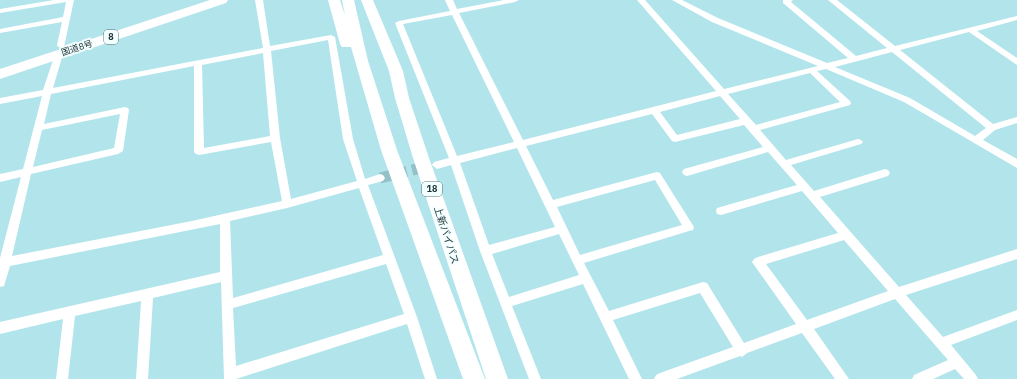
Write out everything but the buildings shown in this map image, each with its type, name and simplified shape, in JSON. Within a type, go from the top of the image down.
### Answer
[{"type":"highway","name":"国道8号","points":[[0,74],[60,50],[200,0]]},
{"type":"highway","name":"国道8号","points":[[0,66],[60,50],[222,0]]},
{"type":"highway","points":[[334,0],[352,61],[389,150],[474,379]]},
{"type":"highway","points":[[348,0],[361,61],[389,150]]},
{"type":"highway","name":"上新バイパス","points":[[367,0],[396,71],[402,98],[421,158],[497,379]]},
{"type":"highway","points":[[375,0],[387,30],[396,71]]},
{"type":"street","points":[[0,11],[67,0]]},
{"type":"street","points":[[0,282],[3,262],[29,172],[47,92],[60,50],[70,0]]},
{"type":"street","points":[[259,0],[267,50],[275,138],[287,203]]},
{"type":"street","points":[[449,0],[636,379]]},
{"type":"street","points":[[515,0],[399,23],[454,160],[485,251],[536,379]]},
{"type":"street","points":[[641,0],[972,379]]},
{"type":"street","points":[[676,0],[715,20],[907,100],[1017,164]]},
{"type":"street","points":[[790,0],[786,1],[854,58]]},
{"type":"street","points":[[832,0],[992,128]]},
{"type":"street","points":[[437,164],[1017,18]]},
{"type":"street","points":[[0,31],[66,20]]},
{"type":"street","points":[[971,30],[1015,59]]},
{"type":"street","points":[[0,101],[198,64],[331,37],[348,139],[358,173],[411,317],[431,379]]},
{"type":"street","points":[[198,64],[199,152],[275,138]]},
{"type":"street","points":[[753,129],[847,104],[811,70]]},
{"type":"street","points":[[0,178],[118,151],[125,110],[38,128]]},
{"type":"street","points":[[654,110],[675,139],[746,121]]},
{"type":"street","points":[[976,140],[992,128],[1017,120]]},
{"type":"street","points":[[784,164],[858,142]]},
{"type":"street","points":[[686,172],[771,148]]},
{"type":"street","points":[[812,196],[885,173]]},
{"type":"street","points":[[551,205],[657,176],[689,227],[578,260]]},
{"type":"street","points":[[3,262],[226,218],[363,184],[380,178]]},
{"type":"street","points":[[721,211],[804,187]]},
{"type":"street","points":[[226,218],[226,276],[230,377],[411,317]]},
{"type":"street","points":[[485,251],[563,229]]},
{"type":"street","points":[[843,379],[758,262],[845,235]]},
{"type":"street","points":[[660,379],[897,293],[1017,254]]},
{"type":"street","points":[[227,305],[390,258]]},
{"type":"street","points":[[0,328],[226,276]]},
{"type":"street","points":[[506,303],[586,278]]},
{"type":"street","points":[[606,317],[703,287],[742,350]]},
{"type":"street","points":[[142,379],[147,295]]},
{"type":"street","points":[[62,379],[70,312]]},
{"type":"street","points":[[942,343],[1017,315]]},
{"type":"street","points":[[918,379],[958,362]]},
{"type":"tunnel","points":[[380,178],[429,166]]}]
